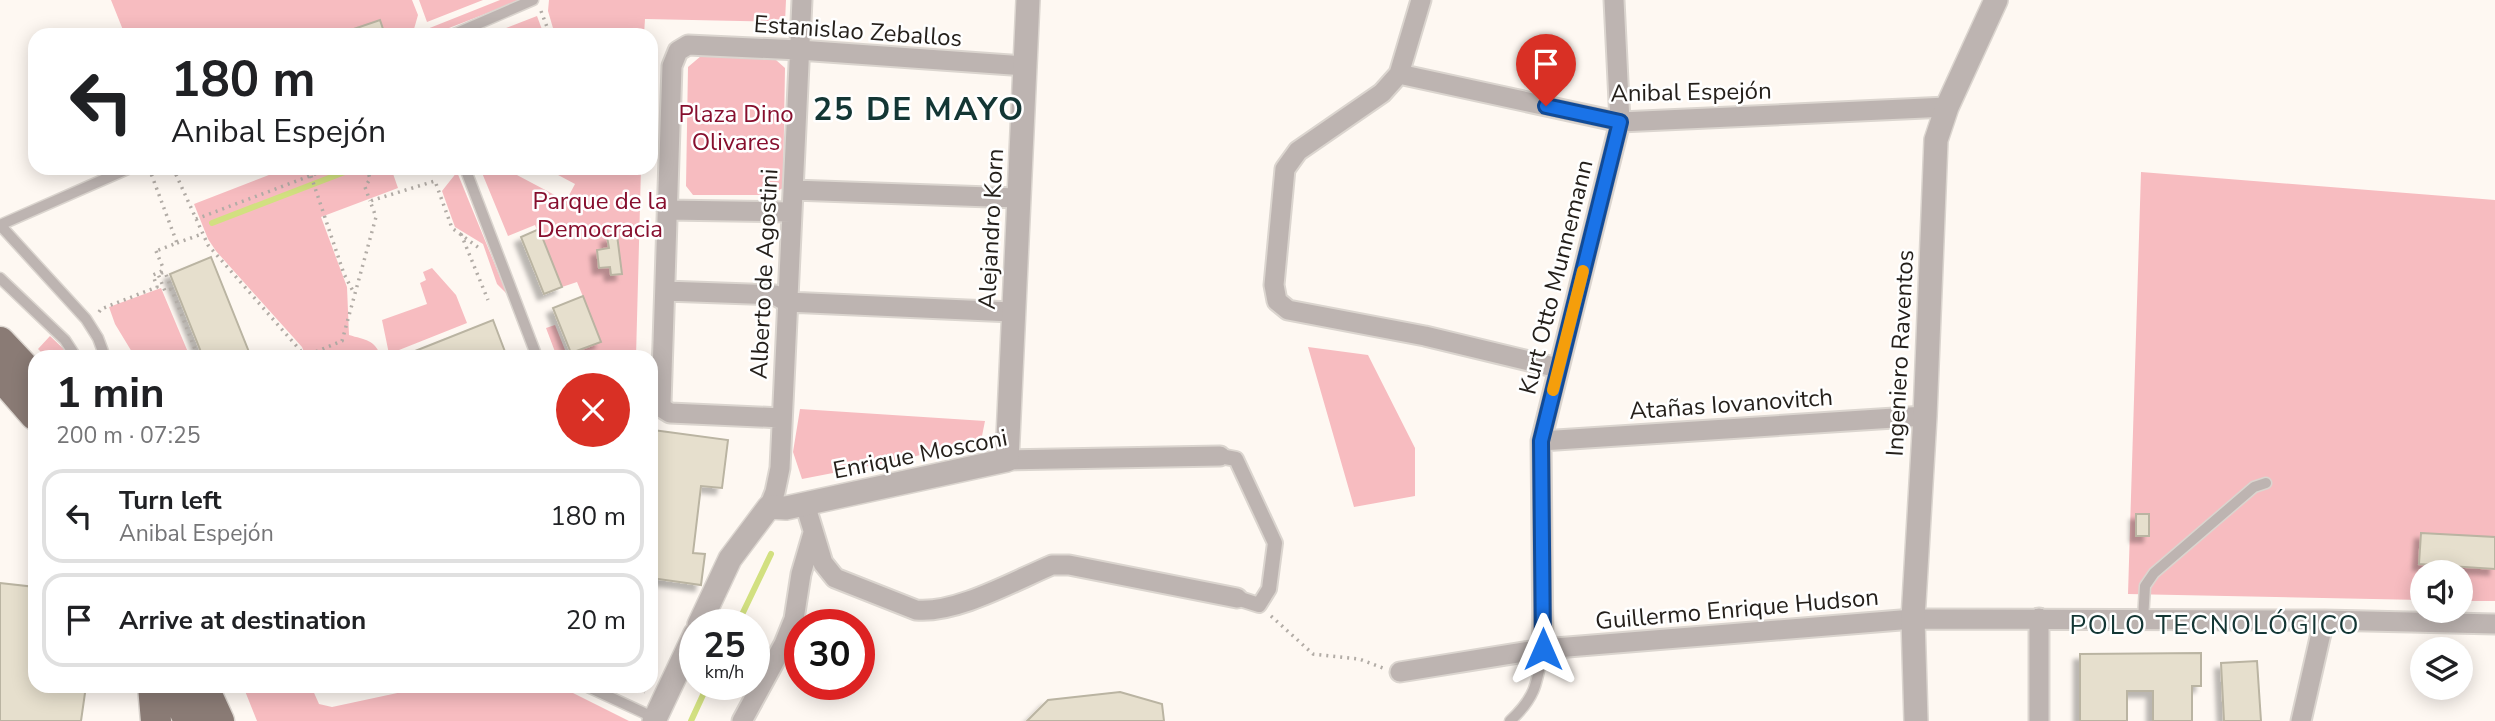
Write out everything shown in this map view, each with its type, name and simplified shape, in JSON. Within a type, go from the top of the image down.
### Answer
[{"type":"main road","points":[[0,342],[23,395]]},
{"type":"main road","points":[[0,375],[23,395]]},
{"type":"main road","points":[[154,693],[156,721]]},
{"type":"main road","points":[[176,693],[189,721]]},
{"type":"main road","points":[[206,693],[219,721]]},
{"type":"street","name":"Alberto de Agostini","points":[[769,507],[780,468],[802,0]]},
{"type":"street","name":"Alejandro Korn","points":[[1007,460],[1028,0]]},
{"type":"street","points":[[1421,0],[1399,74],[1382,93],[1298,151],[1285,169],[1273,285],[1277,300],[1288,310],[1425,336],[1558,368]]},
{"type":"street","name":"Kurt Otto Munnemann","points":[[1543,649],[1541,441],[1620,122],[1614,0]]},
{"type":"street","name":"Ingeniero Raventos","points":[[1916,721],[1913,619],[1925,416],[1936,140],[1947,107],[1996,0]]},
{"type":"street","name":"Estanislao Zeballos","points":[[667,210],[672,66],[678,51],[688,45],[1026,66]]},
{"type":"street","name":"Anibal Espejón","points":[[1399,74],[1620,122],[1947,107]]},
{"type":"street","points":[[793,190],[1019,198]]},
{"type":"street","points":[[782,418],[670,413],[662,408],[667,210],[791,212]]},
{"type":"street","points":[[665,291],[775,295],[788,302],[1012,312]]},
{"type":"street","name":"Atañas Iovanovitch","points":[[1541,441],[1925,416]]},
{"type":"street","points":[[805,504],[823,563],[835,578],[916,610],[930,611],[951,607],[1052,565],[1069,565],[1237,598],[1259,605],[1269,589],[1275,543],[1236,459],[1220,456]]},
{"type":"street","name":"Enrique Mosconi","points":[[769,507],[786,508],[1007,460],[1220,456]]},
{"type":"street","points":[[707,609],[730,559],[769,507]]},
{"type":"street","points":[[742,721],[794,620],[801,574],[813,532]]},
{"type":"street","points":[[2039,618],[2039,721]]},
{"type":"street","name":"Guillermo Enrique Hudson","points":[[1400,672],[1543,649],[1913,619],[2324,620],[2495,624]]},
{"type":"street","points":[[2301,721],[2324,620]]},
{"type":"street","points":[[655,719],[679,668]]},
{"type":"lane","points":[[471,28],[536,4]]},
{"type":"lane","points":[[102,350],[93,328],[0,225],[114,175]]},
{"type":"lane","points":[[468,175],[534,350]]},
{"type":"lane","points":[[0,278],[65,340],[71,350]]},
{"type":"lane","points":[[2143,620],[2145,586],[2154,573],[2254,486],[2266,483]]},
{"type":"lane","points":[[1510,721],[1527,706],[1537,684],[1543,649]]},
{"type":"lane","points":[[601,693],[655,719]]},
{"type":"path","points":[[536,4],[547,28]]},
{"type":"path","points":[[152,175],[177,243]]},
{"type":"path","points":[[176,175],[208,245],[300,350]]},
{"type":"path","points":[[196,219],[311,175],[344,274],[355,295]]},
{"type":"path","points":[[320,350],[342,341],[355,295],[376,217],[365,187],[370,179],[369,175]]},
{"type":"path","points":[[370,201],[435,181],[452,228],[488,254]]},
{"type":"path","points":[[195,350],[156,250],[203,233]]},
{"type":"path","points":[[461,234],[488,300]]},
{"type":"path","points":[[94,317],[102,309],[157,287],[153,275],[164,271]]},
{"type":"path","points":[[1259,605],[1313,654],[1359,659],[1400,672]]},
{"type":"green space","points":[[111,0],[412,0],[418,15],[414,28],[122,28]]},
{"type":"green space","points":[[419,0],[483,0],[427,22]]},
{"type":"green space","points":[[500,0],[521,0],[449,28],[430,28]]},
{"type":"green space","points":[[549,0],[786,0],[785,22],[645,19],[644,28],[553,28],[548,11]]},
{"type":"green space","points":[[537,16],[541,28],[506,28]]},
{"type":"green space","name":"Plaza Dino Olivares","points":[[701,56],[776,60],[785,68],[783,188],[769,195],[693,195],[686,186],[688,67]]},
{"type":"green space","points":[[2141,172],[2495,200],[2495,601],[2473,601],[2473,560],[2410,560],[2410,600],[2128,594]]},
{"type":"green space","points":[[269,175],[393,175],[398,188],[321,217],[347,287],[349,335],[365,339],[378,350],[303,350],[216,251],[208,239],[194,204]]},
{"type":"green space","points":[[455,175],[458,175],[507,294],[497,284],[483,244],[455,227],[442,191]]},
{"type":"green space","name":"Parque de la Democracia","points":[[483,175],[517,175],[566,201],[575,184],[558,175],[641,175],[636,350],[579,350],[601,341],[577,282],[562,287],[535,225],[508,236]]},
{"type":"green space","points":[[432,268],[456,295],[467,323],[399,350],[388,350],[382,320],[427,304],[420,283],[426,280],[423,272]]},
{"type":"green space","points":[[161,288],[187,350],[131,350],[115,324],[109,307]]},
{"type":"green space","name":"Parque de la Democracia","points":[[555,325],[565,350],[554,350],[546,328]]},
{"type":"green space","points":[[50,336],[65,350],[39,350]]},
{"type":"green space","points":[[1308,347],[1368,355],[1415,448],[1415,496],[1354,507]]},
{"type":"green space","points":[[800,409],[985,421],[982,436],[977,440],[905,459],[802,479],[793,452]]},
{"type":"green space","points":[[246,693],[314,693],[319,704],[332,707],[397,693],[573,693],[629,721],[257,721]]},
{"type":"building","points":[[380,20],[383,28],[357,28]]},
{"type":"building","points":[[539,229],[562,287],[544,294],[521,237]]},
{"type":"building","points":[[617,235],[622,274],[611,275],[610,267],[599,268],[597,250],[609,248],[607,237]]},
{"type":"building","points":[[211,257],[248,350],[200,350],[170,274]]},
{"type":"building","points":[[583,296],[601,342],[579,350],[570,350],[553,308]]},
{"type":"building","points":[[493,320],[504,350],[418,350]]},
{"type":"building","points":[[658,431],[728,440],[722,488],[701,486],[693,553],[705,554],[701,585],[658,579]]},
{"type":"building","points":[[2136,514],[2149,514],[2149,536],[2136,536]]},
{"type":"building","points":[[2421,533],[2495,537],[2495,569],[2473,568],[2473,560],[2419,560]]},
{"type":"building","points":[[0,583],[28,586],[28,693],[85,693],[81,721],[0,721]]},
{"type":"building","points":[[2201,653],[2201,686],[2192,686],[2192,721],[2153,721],[2153,691],[2127,691],[2127,721],[2080,721],[2080,654]]},
{"type":"building","points":[[2257,661],[2261,721],[2224,721],[2221,663]]},
{"type":"building","points":[[1120,692],[1162,704],[1164,721],[1027,721],[1048,700]]},
{"type":"waterway","points":[[212,223],[337,175]]},
{"type":"waterway","points":[[745,609],[771,554]]},
{"type":"waterway","points":[[691,721],[701,700]]},
{"type":"slow traffic","points":[[1553,390],[1583,271]]},
{"type":"district","name":"25 DE MAYO","points":[[919,109]]},
{"type":"district","name":"POLO TECNOLÓGICO","points":[[2215,625]]},
{"type":"route","points":[[1543,649],[1541,441],[1620,122],[1546,106]]}]
